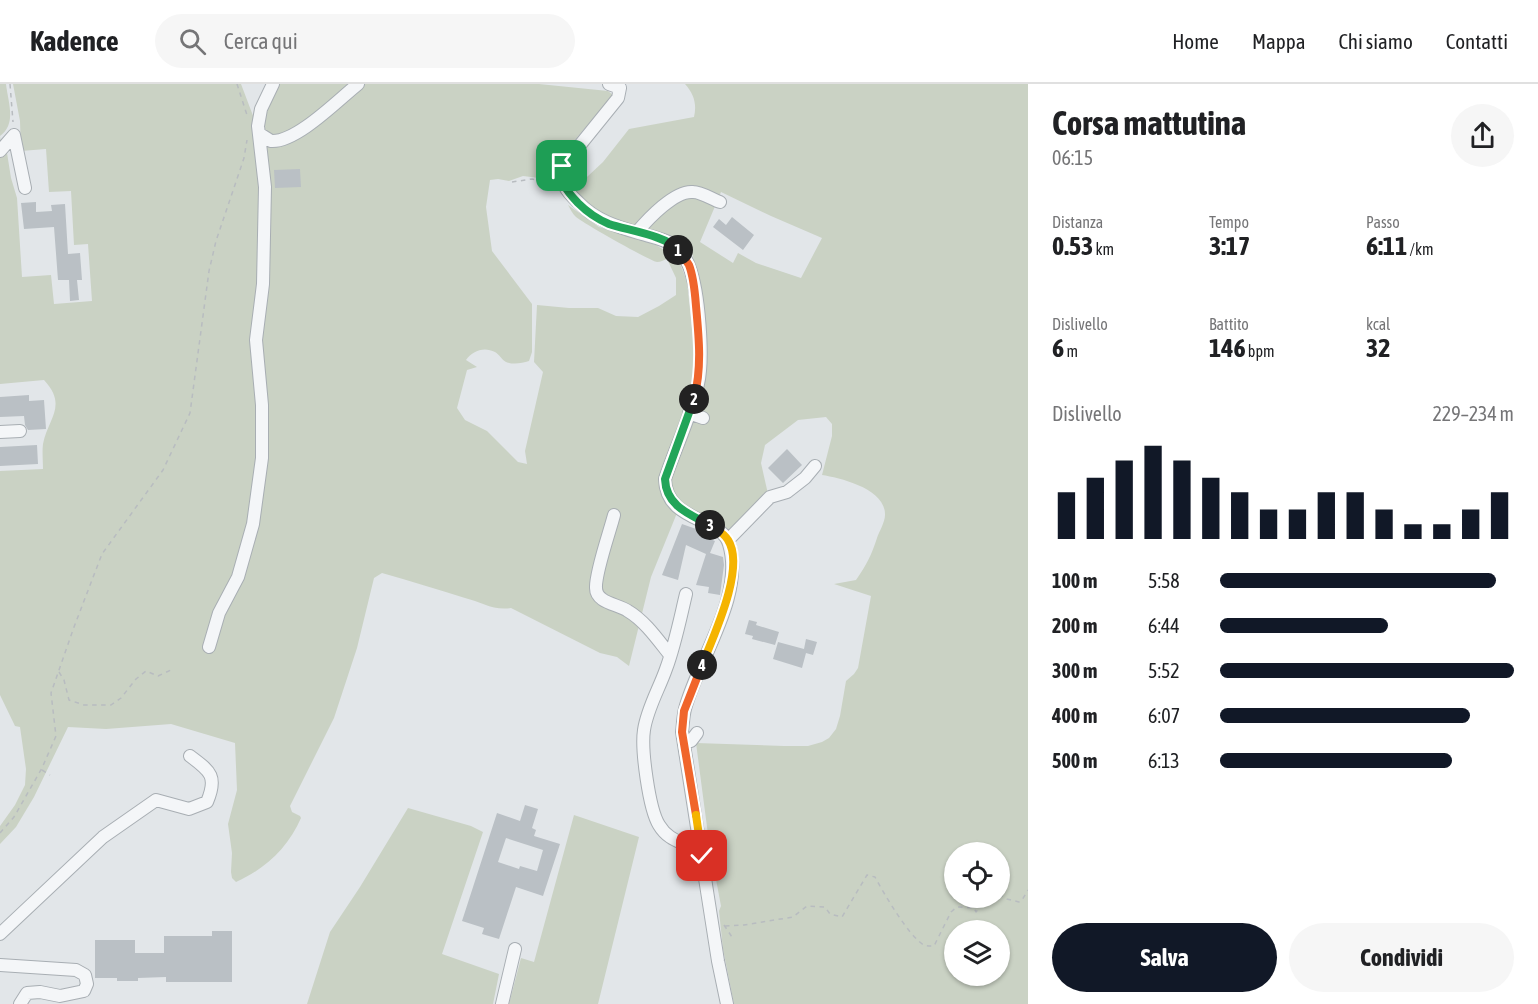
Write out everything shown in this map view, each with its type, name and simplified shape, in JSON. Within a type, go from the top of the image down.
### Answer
[{"type":"street","points":[[209,647],[219,613],[238,577],[250,534],[262,458],[262,405],[256,340],[263,284],[265,187],[258,118],[273,84]]},
{"type":"street","points":[[260,134],[271,141],[285,139],[317,118],[358,84]]},
{"type":"street","points":[[609,84],[625,88],[613,107],[562,166],[563,185],[593,216],[606,223],[656,237],[675,246],[688,264],[694,285],[700,361],[698,382],[665,479],[665,490],[678,508],[716,529],[728,540],[732,555],[731,584],[726,603],[687,702],[682,732],[718,961],[728,1004]]},
{"type":"street","points":[[0,151],[14,135]]},
{"type":"street","points":[[14,135],[25,189]]},
{"type":"street","points":[[637,232],[657,211],[681,194],[694,191],[720,202]]},
{"type":"street","points":[[689,413],[703,418]]},
{"type":"street","points":[[0,432],[20,431]]},
{"type":"street","points":[[728,540],[770,497],[788,492],[815,466]]},
{"type":"street","points":[[614,515],[597,579],[597,593],[600,598],[628,610],[656,636],[670,655]]},
{"type":"street","points":[[686,594],[670,655],[644,729],[644,752],[649,790],[657,823],[676,842],[694,848],[702,856]]},
{"type":"street","points":[[0,934],[103,837],[156,800],[189,809],[207,802],[213,788],[211,776],[190,756]]},
{"type":"street","points":[[502,1004],[515,948]]},
{"type":"street","points":[[0,965],[76,970],[85,975],[87,984],[84,992],[60,996],[27,993],[20,1004]]},
{"type":"path","points":[[10,84],[14,135]]},
{"type":"path","points":[[237,84],[249,119]]},
{"type":"path","points":[[0,833],[14,817],[41,770],[56,736],[51,693],[102,554],[163,470],[190,413],[208,272],[248,139]]},
{"type":"path","points":[[512,182],[532,178],[563,185]]},
{"type":"path","points":[[58,672],[64,680],[69,700],[84,705],[111,705],[121,699],[136,679],[146,671],[158,676],[171,670]]},
{"type":"path","points":[[41,770],[50,775]]},
{"type":"path","points":[[725,926],[785,919],[793,917],[807,906],[825,908],[830,914],[842,917],[867,874],[875,877],[887,898],[924,945],[934,946],[951,912],[956,908]]},
{"type":"path","points":[[1010,900],[1018,902],[1022,900],[1028,890]]},
{"type":"shaded area","points":[[0,84],[6,84],[10,119],[0,136]]},
{"type":"shaded area","points":[[13,84],[241,84],[255,121],[274,84],[539,84],[608,91],[613,95],[557,161],[555,180],[523,176],[509,181],[490,180],[486,207],[492,251],[532,304],[532,352],[529,361],[515,364],[506,362],[491,350],[479,350],[472,354],[466,360],[477,367],[467,370],[457,408],[465,420],[487,431],[518,462],[527,464],[525,451],[543,372],[534,362],[537,305],[598,308],[616,316],[638,317],[676,295],[676,278],[667,259],[657,262],[631,249],[576,217],[568,205],[599,227],[656,245],[678,259],[687,281],[693,338],[707,339],[700,285],[691,249],[680,241],[600,215],[573,190],[603,162],[629,129],[694,117],[694,99],[685,84],[1028,84],[1028,1004],[734,1004],[723,949],[719,911],[721,906],[709,842],[696,743],[808,746],[829,738],[836,729],[846,681],[858,668],[871,596],[834,584],[856,580],[871,555],[885,515],[883,506],[871,492],[851,482],[822,475],[832,436],[832,424],[826,417],[798,420],[765,445],[761,463],[768,494],[728,536],[684,509],[669,489],[679,425],[662,478],[664,500],[677,513],[651,577],[629,666],[617,657],[600,653],[511,608],[493,607],[382,573],[374,578],[357,648],[334,718],[290,806],[292,812],[301,818],[282,848],[266,864],[247,877],[236,882],[231,872],[232,853],[228,824],[237,790],[235,743],[171,724],[106,729],[68,727],[34,797],[16,827],[0,844],[0,826],[15,805],[25,785],[26,769],[20,727],[15,726],[0,695],[0,471],[43,469],[43,444],[56,405],[55,397],[44,380],[0,384],[0,136],[1,145],[7,153],[17,198],[22,277],[51,275],[54,304],[92,301],[88,244],[74,245],[71,191],[49,192],[46,149],[21,151],[20,121]],"holes":[[[721,192],[822,238],[801,278],[756,263],[738,253],[733,263],[700,242]]]},
{"type":"shaded area","points":[[408,808],[471,826],[483,832],[442,954],[499,974],[493,1004],[307,1004],[330,932]]},
{"type":"shaded area","points":[[574,815],[639,837],[598,1004],[509,1004],[521,958],[534,962]]},
{"type":"building","points":[[300,169],[301,187],[275,188],[274,170]]},
{"type":"building","points":[[36,202],[36,212],[52,211],[51,205],[65,204],[68,254],[80,253],[82,280],[77,280],[79,300],[70,301],[69,280],[58,280],[54,227],[24,229],[21,203]]},
{"type":"building","points":[[732,217],[754,235],[743,250],[713,227],[719,219],[726,225]]},
{"type":"building","points":[[29,395],[29,401],[44,400],[46,429],[28,430],[24,416],[0,417],[0,397]]},
{"type":"building","points":[[37,445],[38,464],[0,466],[0,447]]},
{"type":"building","points":[[787,449],[802,465],[783,483],[768,468]]},
{"type":"building","points":[[682,524],[699,530],[698,534],[715,541],[710,553],[723,557],[724,565],[720,595],[708,593],[709,587],[696,585],[706,554],[686,545],[678,580],[662,575]]},
{"type":"building","points":[[749,620],[757,622],[756,625],[779,632],[775,645],[752,639],[753,636],[745,634]]},
{"type":"building","points":[[806,639],[817,642],[813,655],[806,653],[802,668],[773,659],[778,642],[804,649]]},
{"type":"building","points":[[525,805],[538,809],[532,828],[536,830],[534,836],[560,844],[543,896],[516,887],[499,939],[482,934],[484,928],[462,921],[497,813],[520,821]],"holes":[[[506,838],[543,850],[537,871],[520,866],[519,869],[498,862]]]},
{"type":"building","points":[[212,931],[232,931],[232,982],[166,982],[166,977],[138,978],[138,981],[95,978],[95,940],[135,940],[135,953],[164,953],[164,936],[212,936]]},
{"type":"route","points":[[562,166],[563,185],[583,207],[606,223],[656,237],[675,246],[688,264],[694,285],[700,361],[698,382],[693,403],[665,479],[665,490],[678,508],[716,529],[728,540],[732,555],[731,584],[726,603],[684,711],[682,732],[702,856]]}]
